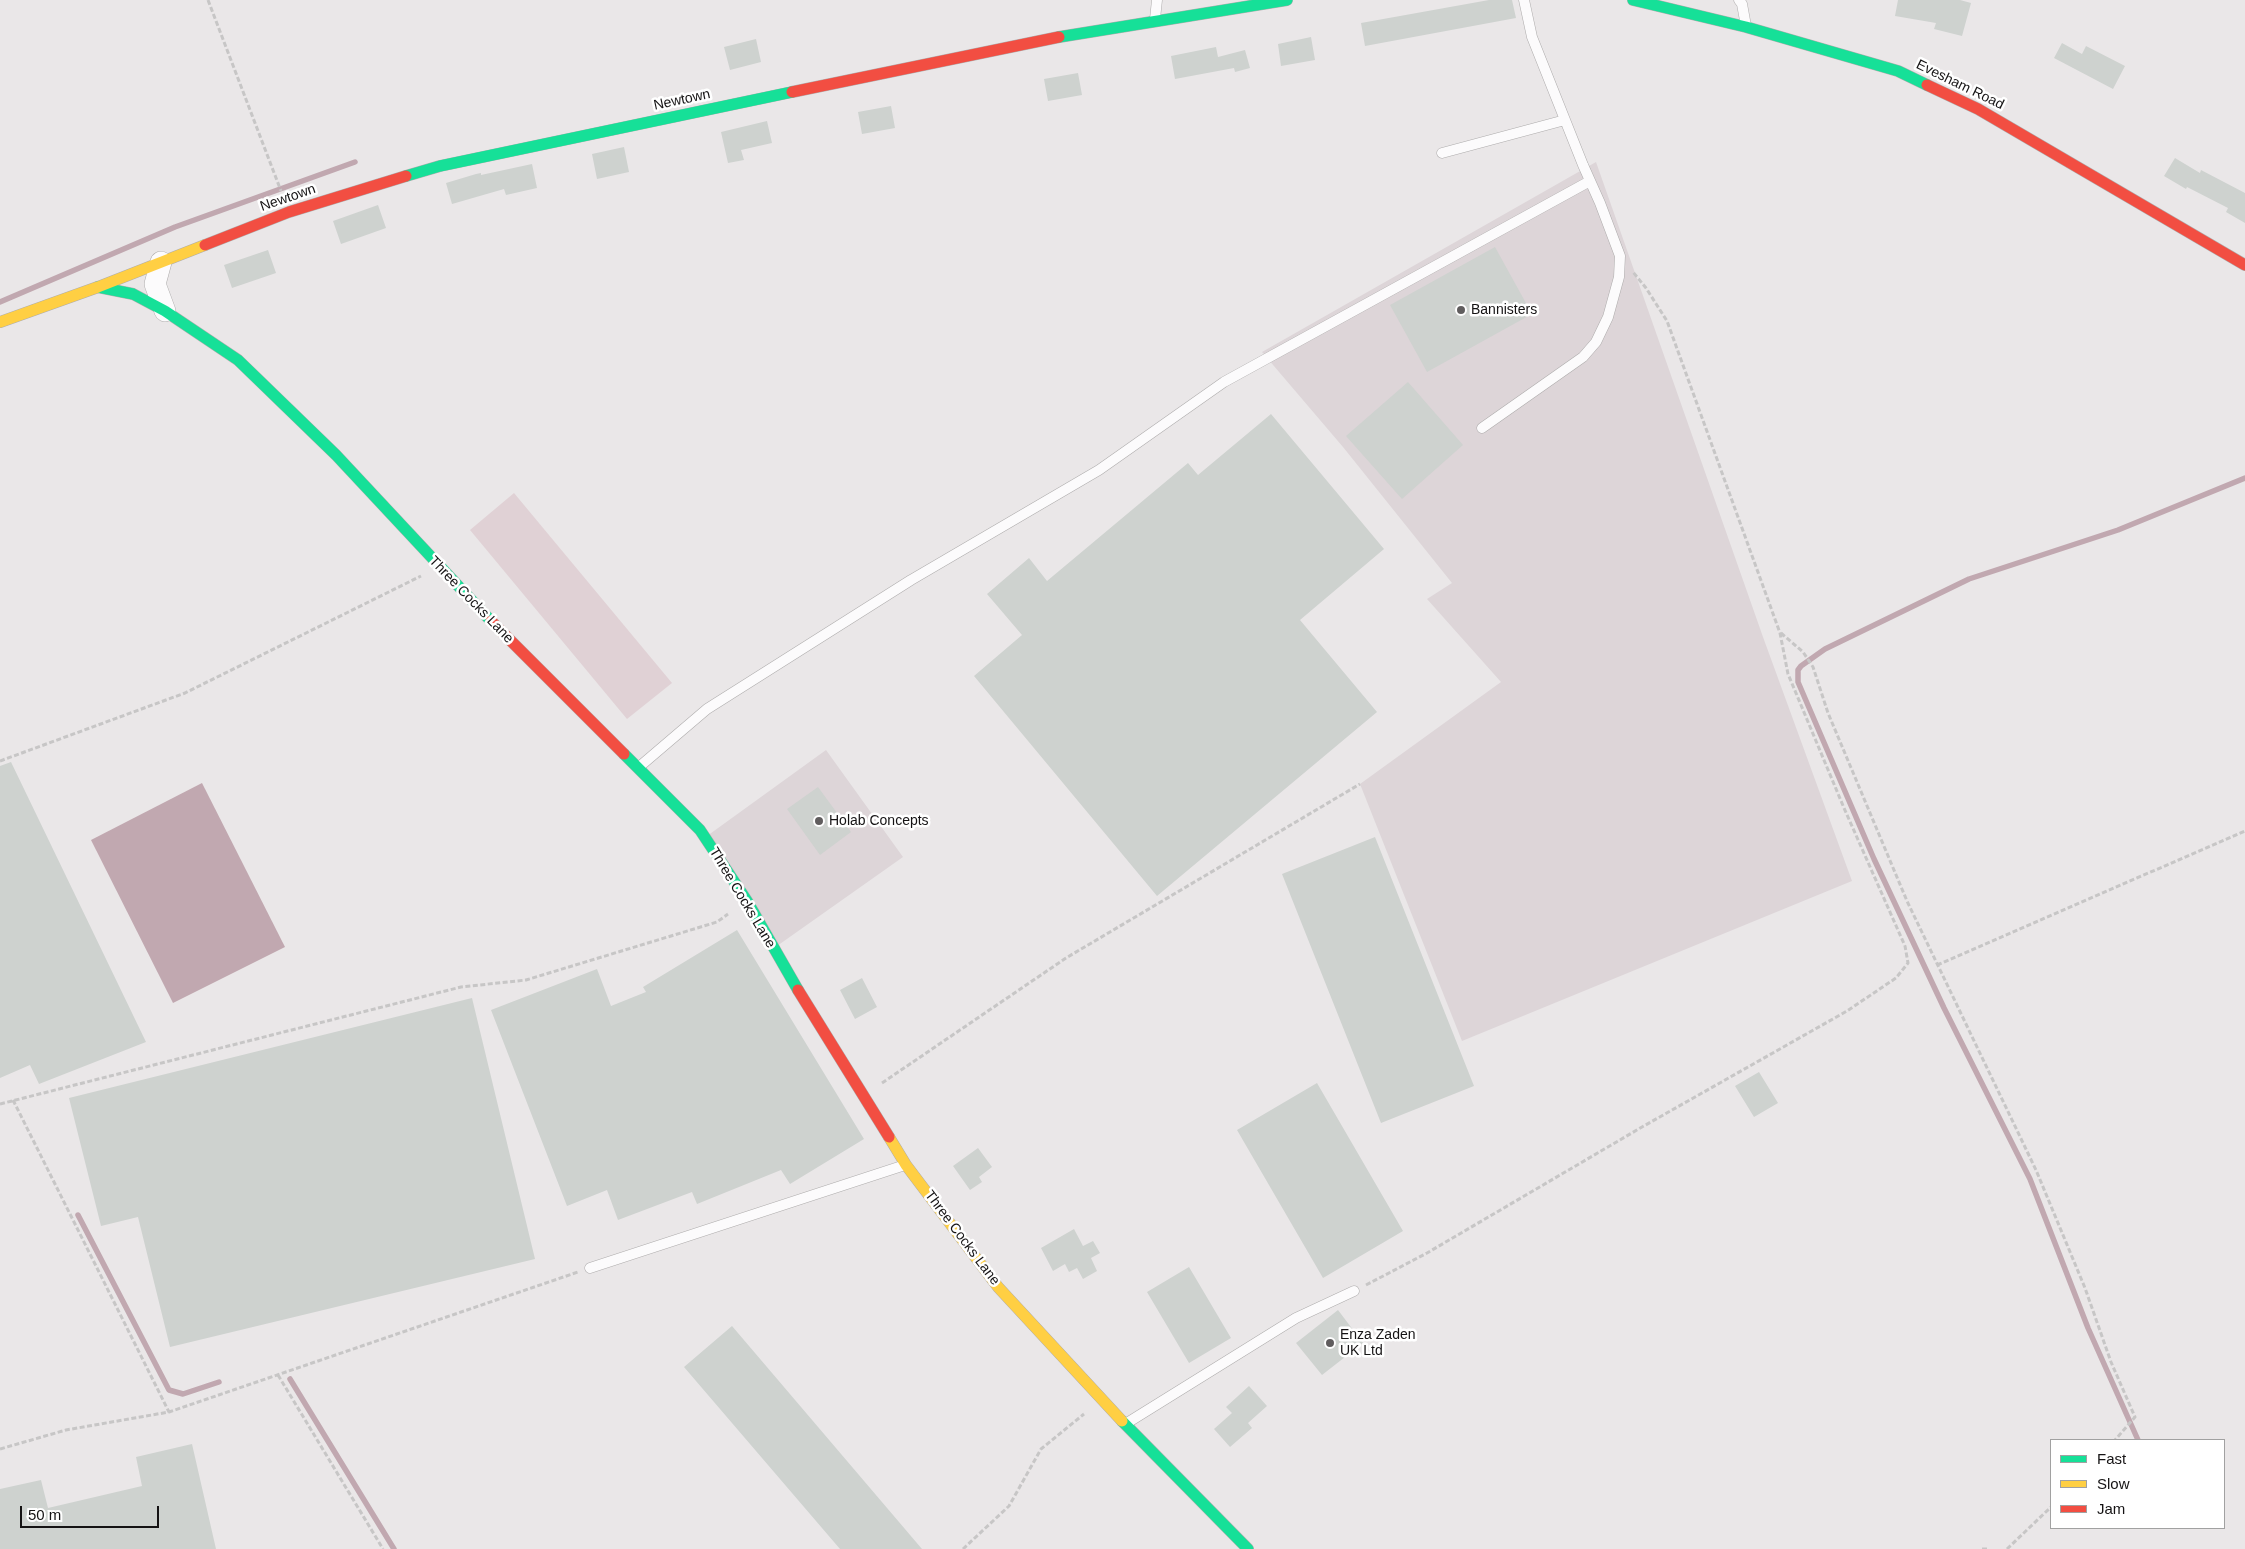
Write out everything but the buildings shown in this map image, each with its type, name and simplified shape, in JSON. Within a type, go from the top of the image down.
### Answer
[{"type":"main road","name":"Newtown","points":[[98,286],[289,212],[440,166],[1066,35],[1287,0]]},
{"type":"main road","name":"Evesham Road","points":[[1633,0],[1746,27],[1898,71],[1978,109],[2245,265]]},
{"type":"main road","name":"Three Cocks Lane","points":[[98,286],[134,294],[165,311],[238,360],[336,455],[439,567],[700,830],[747,901],[773,949],[906,1164],[998,1287],[1101,1399],[1127,1423],[1248,1549]]},
{"type":"main road","points":[[0,322],[98,286]]},
{"type":"street","points":[[161,262],[155,284],[165,311]]},
{"type":"lane","points":[[1155,20],[1157,0]]},
{"type":"lane","points":[[1482,428],[1583,357],[1596,342],[1608,317],[1619,277],[1620,256],[1532,37],[1524,0]]},
{"type":"lane","points":[[1739,0],[1746,27]]},
{"type":"lane","points":[[1442,153],[1565,120]]},
{"type":"lane","points":[[638,768],[707,709],[911,580],[1099,470],[1224,382],[1590,181]]},
{"type":"lane","points":[[590,1268],[906,1164]]},
{"type":"lane","points":[[1127,1423],[1296,1318],[1354,1291]]},
{"type":"path","points":[[208,0],[284,199]]},
{"type":"path","points":[[1354,1291],[1427,1253],[1642,1127],[1847,1011],[1896,978],[1908,963],[1906,946],[1844,808],[1788,674],[1780,633],[1667,322],[1646,288],[1620,256]]},
{"type":"path","points":[[0,761],[185,693],[439,567]]},
{"type":"path","points":[[1780,633],[1803,652],[1813,667],[1828,713],[1907,901],[2036,1170],[2085,1288],[2111,1362],[2135,1417],[2116,1439]]},
{"type":"path","points":[[864,1096],[1066,958],[1360,784]]},
{"type":"path","points":[[1937,965],[2245,831]]},
{"type":"path","points":[[0,1104],[461,987],[526,980],[717,922],[747,901]]},
{"type":"path","points":[[13,1100],[169,1412]]},
{"type":"path","points":[[0,1449],[66,1430],[169,1412],[590,1268]]},
{"type":"path","points":[[278,1376],[383,1549]]},
{"type":"path","points":[[964,1549],[1009,1506],[1041,1449],[1101,1399]]},
{"type":"path","points":[[2008,1549],[2050,1508]]},
{"type":"path","points":[[1982,1549],[1989,1549]]},
{"type":"shaded area","points":[[1596,162],[1763,637],[1852,881],[1462,1041],[1360,784],[1501,682],[1427,599],[1452,583],[1343,447],[1262,352]]},
{"type":"shaded area","points":[[514,493],[672,683],[627,719],[470,530]]},
{"type":"shaded area","points":[[826,750],[903,857],[777,946],[707,836]]},
{"type":"shaded area","points":[[202,783],[285,947],[173,1003],[91,840]]},
{"type":"waterway","points":[[0,302],[175,227],[355,162]]},
{"type":"waterway","points":[[2138,1439],[2088,1328],[2030,1179],[1944,1008],[1874,859],[1798,682],[1798,670],[1825,649],[1969,579],[2118,530],[2245,478]]},
{"type":"waterway","points":[[78,1215],[169,1390],[183,1394],[219,1382]]},
{"type":"waterway","points":[[290,1379],[394,1549]]},
{"type":"traffic: fast","points":[[1059,37],[1287,0]]},
{"type":"traffic: fast","points":[[1633,0],[1746,27],[1898,71],[1927,85]]},
{"type":"traffic: fast","points":[[406,176],[440,166],[792,92]]},
{"type":"traffic: fast","points":[[98,287],[133,294],[165,311],[238,360],[336,455],[491,621]]},
{"type":"traffic: fast","points":[[624,754],[700,830],[747,901],[798,990]]},
{"type":"traffic: fast","points":[[1122,1421],[1248,1549]]},
{"type":"traffic: slow","points":[[0,322],[98,287],[205,245]]},
{"type":"traffic: slow","points":[[889,1137],[906,1165],[998,1287],[1122,1421]]},
{"type":"traffic: jam","points":[[792,92],[1059,37]]},
{"type":"traffic: jam","points":[[1927,85],[1978,109],[2245,265]]},
{"type":"traffic: jam","points":[[205,245],[289,212],[406,176]]},
{"type":"traffic: jam","points":[[491,621],[624,754]]},
{"type":"traffic: jam","points":[[798,990],[889,1137]]},
{"type":"place","name":"Bannisters","points":[[1461,310]]},
{"type":"place","name":"Holab Concepts","points":[[819,821]]},
{"type":"place","name":"Enza Zaden UK Ltd","points":[[1330,1343]]}]
